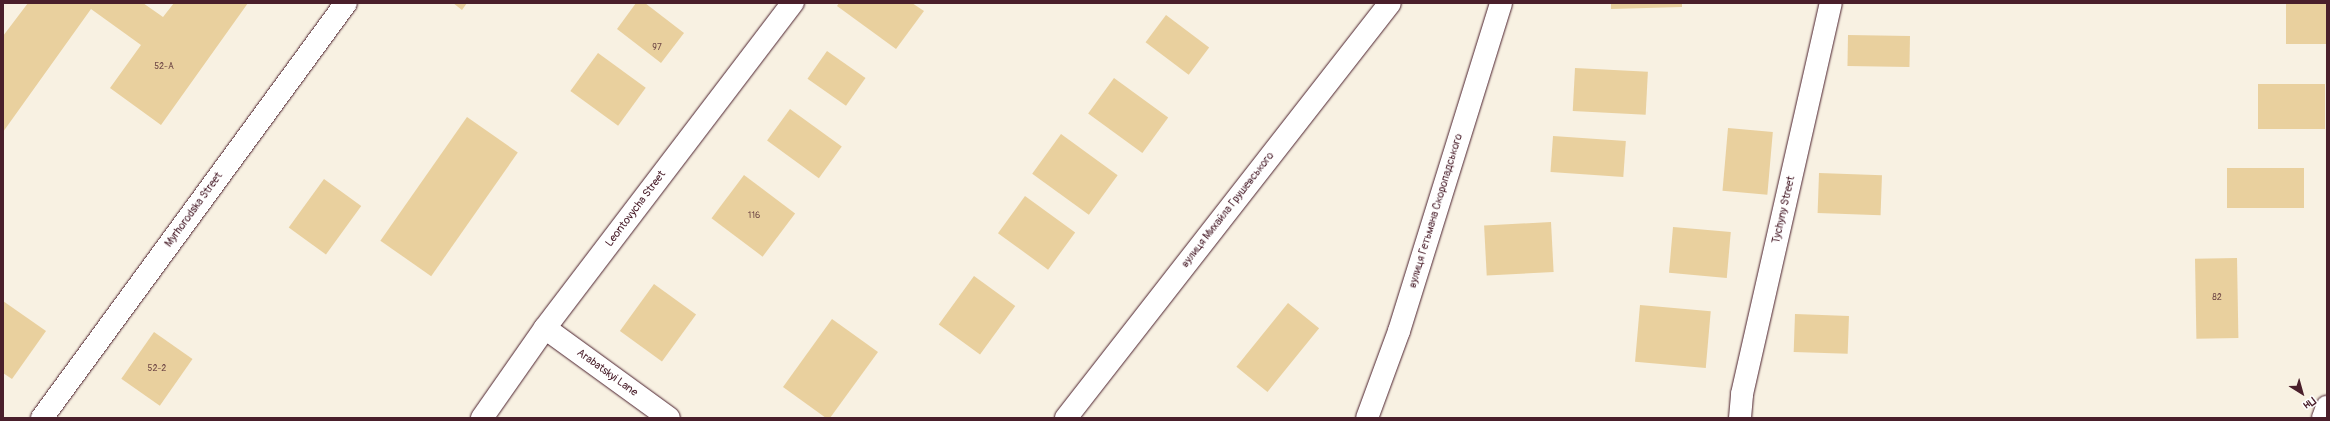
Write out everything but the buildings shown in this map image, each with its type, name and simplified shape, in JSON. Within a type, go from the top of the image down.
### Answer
[{"type":"street","name":"Myrhorodska Street","points":[[42,418],[346,3]]},
{"type":"street","name":"Leontovycha Street","points":[[482,418],[545,328],[793,3]]},
{"type":"street","name":"вулиця Михайла Грушевського","points":[[1066,418],[1390,3]]},
{"type":"street","name":"вулиця Гетьмана Скоропадського","points":[[1367,418],[1399,331],[1500,3]]},
{"type":"street","name":"Tychyny Street","points":[[1740,418],[1742,394],[1831,3]]},
{"type":"street","name":"Arabatskyi Lane","points":[[545,328],[669,418]]},
{"type":"street","points":[[2323,418],[2327,406]]}]
